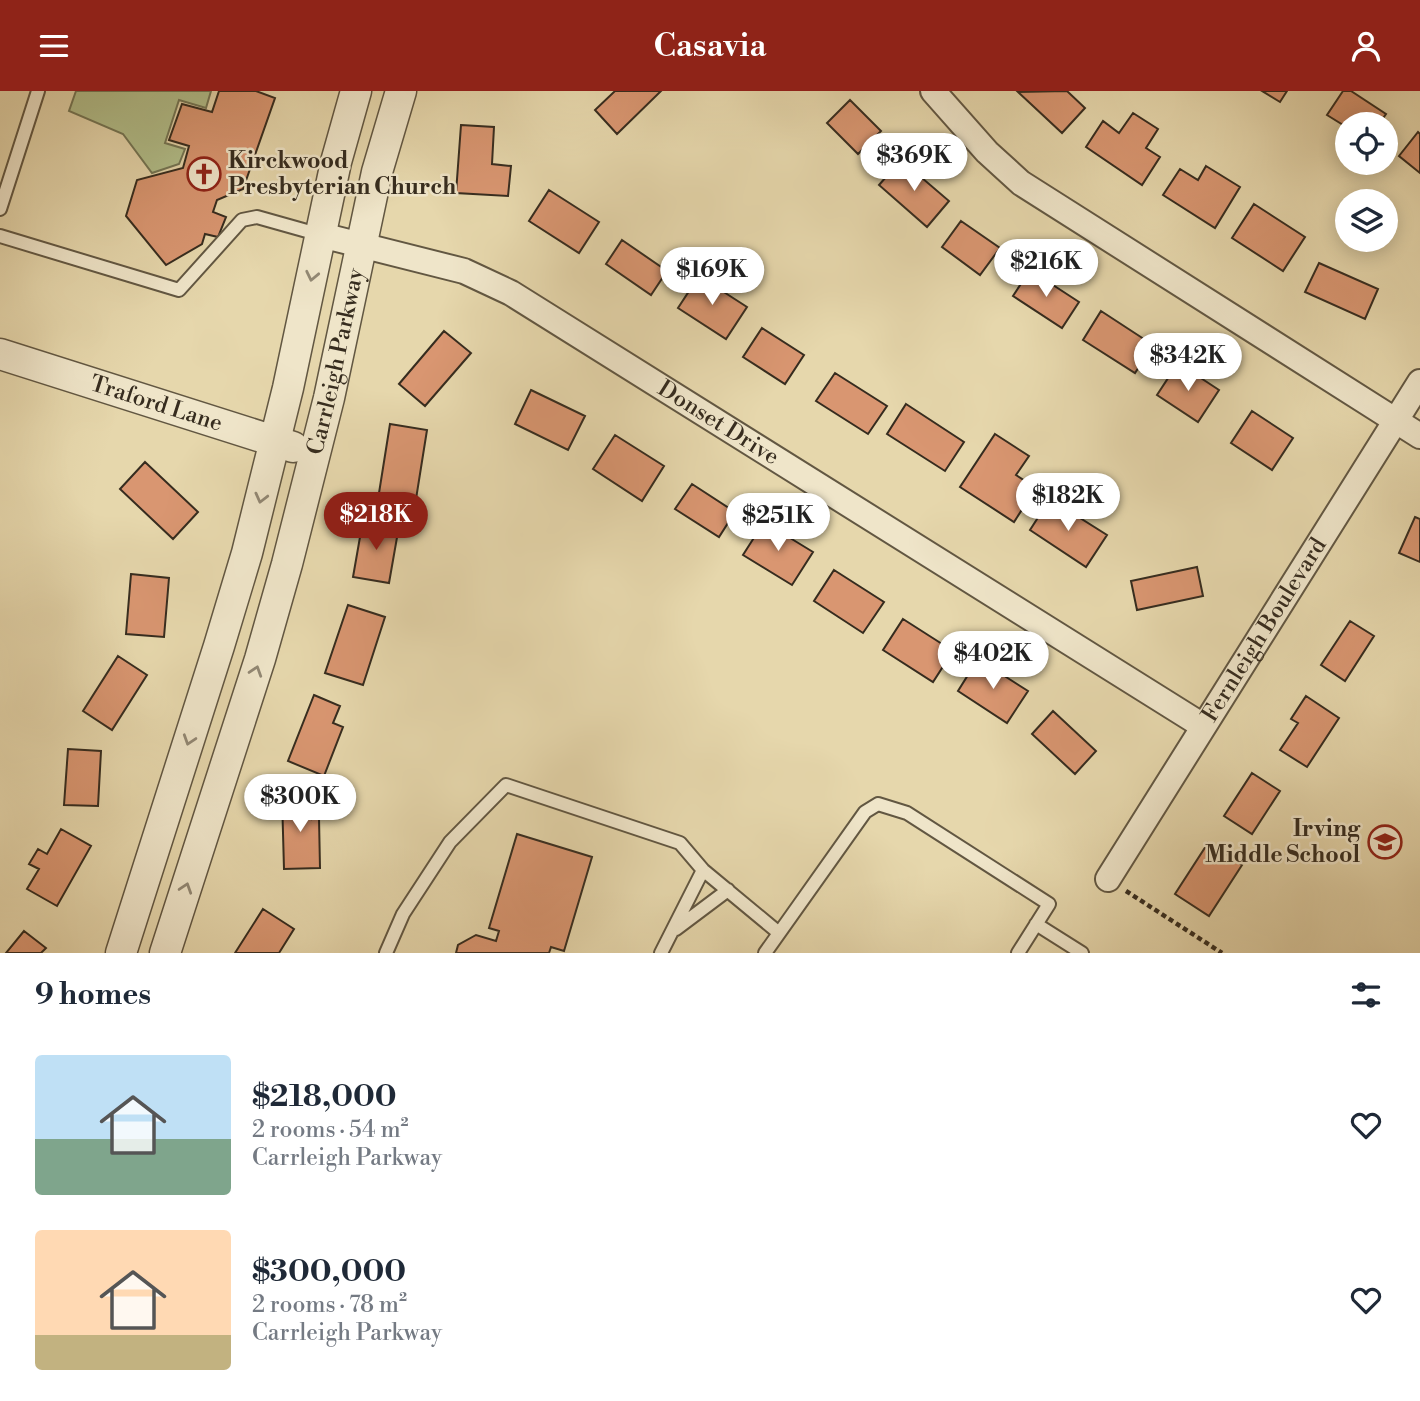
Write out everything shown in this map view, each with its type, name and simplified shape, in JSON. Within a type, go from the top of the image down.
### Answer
[{"type":"street","name":"Carrleigh Parkway","points":[[121,953],[253,531],[336,162],[356,91]]},
{"type":"street","name":"Carrleigh Parkway","points":[[165,953],[260,659],[303,508],[377,172],[401,91]]},
{"type":"street","points":[[933,91],[988,152],[1021,183],[1420,436]]},
{"type":"street","name":"Donset Drive","points":[[321,235],[464,271],[511,293],[1203,726]]},
{"type":"street","name":"Traford Lane","points":[[0,354],[274,442],[316,452]]},
{"type":"street","name":"Fernleigh Boulevard","points":[[1108,879],[1420,382]]},
{"type":"lane","points":[[0,209],[38,91]]},
{"type":"lane","points":[[0,236],[179,290],[242,220],[257,217],[321,235]]},
{"type":"lane","points":[[386,953],[402,914],[450,842],[506,785],[680,843],[703,870],[779,933]]},
{"type":"lane","points":[[765,953],[865,812],[878,804],[907,813],[1049,904],[1018,953]]},
{"type":"lane","points":[[661,953],[703,870]]},
{"type":"lane","points":[[673,931],[728,890]]},
{"type":"lane","points":[[1036,925],[1082,953]]},
{"type":"path","points":[[1108,879],[1222,953]]},
{"type":"green space","points":[[76,91],[211,91],[206,108],[179,100],[165,143],[185,149],[179,164],[152,173],[123,134],[69,111]]},
{"type":"building","name":"Kirckwood Presbyterian Church","points":[[219,91],[256,91],[275,98],[243,189],[217,200],[213,212],[226,217],[218,237],[205,234],[202,244],[166,265],[126,216],[137,180],[183,168],[189,146],[169,140],[182,104],[212,112]]},
{"type":"building","points":[[615,91],[661,91],[617,134],[595,110]]},
{"type":"building","points":[[1067,91],[1085,108],[1062,133],[1018,92]]},
{"type":"building","points":[[1262,91],[1287,91],[1280,102]]},
{"type":"building","points":[[1343,91],[1351,91],[1383,112],[1335,112],[1335,120],[1327,115]]},
{"type":"building","points":[[850,100],[881,131],[858,154],[827,123]]},
{"type":"building","points":[[1133,113],[1158,129],[1146,148],[1160,157],[1142,185],[1086,147],[1103,121],[1119,133]]},
{"type":"building","points":[[461,125],[494,127],[492,164],[511,166],[508,196],[456,193]]},
{"type":"building","points":[[1418,132],[1420,134],[1420,173],[1399,156]]},
{"type":"building","points":[[901,160],[949,201],[927,227],[879,185]]},
{"type":"building","points":[[1206,166],[1240,187],[1215,228],[1163,195],[1180,169],[1198,180]]},
{"type":"building","points":[[549,190],[599,222],[579,253],[529,221]]},
{"type":"building","points":[[1254,204],[1305,237],[1283,271],[1232,238]]},
{"type":"building","points":[[961,221],[1000,248],[980,275],[942,247]]},
{"type":"building","points":[[622,240],[667,271],[651,295],[606,264]]},
{"type":"building","points":[[1319,263],[1378,289],[1365,319],[1305,292]]},
{"type":"building","points":[[1030,270],[1079,302],[1062,328],[1013,296]]},
{"type":"building","points":[[699,276],[747,307],[726,339],[678,308]]},
{"type":"building","points":[[1101,311],[1153,345],[1135,373],[1083,340]]},
{"type":"building","points":[[762,328],[804,355],[785,384],[743,357]]},
{"type":"building","points":[[444,331],[471,353],[425,406],[399,384]]},
{"type":"building","points":[[1178,363],[1219,390],[1198,422],[1157,395]]},
{"type":"building","points":[[835,373],[887,406],[868,434],[816,401]]},
{"type":"building","points":[[531,390],[585,416],[568,450],[515,424]]},
{"type":"building","points":[[906,404],[964,442],[945,471],[887,434]]},
{"type":"building","points":[[1252,411],[1293,438],[1272,470],[1231,443]]},
{"type":"building","points":[[390,424],[427,430],[416,499],[379,493]]},
{"type":"building","points":[[995,434],[1029,456],[1016,475],[1036,488],[1014,522],[960,487]]},
{"type":"building","points":[[615,435],[664,466],[642,501],[593,469]]},
{"type":"building","points":[[145,462],[198,512],[173,539],[120,489]]},
{"type":"building","points":[[692,484],[735,512],[719,537],[675,509]]},
{"type":"building","points":[[1050,499],[1107,535],[1086,567],[1030,530]]},
{"type":"building","points":[[1415,517],[1420,519],[1420,562],[1399,553]]},
{"type":"building","points":[[363,520],[399,526],[389,583],[353,577]]},
{"type":"building","points":[[764,522],[813,552],[792,585],[743,555]]},
{"type":"building","points":[[1197,567],[1203,596],[1137,610],[1131,581]]},
{"type":"building","points":[[834,570],[884,602],[863,633],[814,601]]},
{"type":"building","points":[[131,574],[169,578],[164,637],[126,634]]},
{"type":"building","points":[[348,605],[385,617],[363,685],[325,673]]},
{"type":"building","points":[[903,619],[953,651],[933,682],[883,650]]},
{"type":"building","points":[[1350,621],[1374,636],[1345,681],[1321,665]]},
{"type":"building","points":[[118,656],[147,675],[112,730],[83,711]]},
{"type":"building","points":[[978,659],[1028,691],[1007,723],[958,691]]},
{"type":"building","points":[[314,695],[340,706],[333,723],[343,727],[324,776],[288,761]]},
{"type":"building","points":[[1306,696],[1339,718],[1307,767],[1280,750],[1298,723],[1291,719]]},
{"type":"building","points":[[1053,711],[1096,751],[1075,774],[1032,734]]},
{"type":"building","points":[[68,749],[101,751],[98,806],[64,805]]},
{"type":"building","points":[[1252,773],[1280,791],[1252,834],[1224,816]]},
{"type":"building","points":[[311,796],[312,819],[319,818],[320,868],[284,869],[282,797]]},
{"type":"building","points":[[61,829],[91,846],[57,906],[27,889],[39,869],[29,864],[38,849],[47,854]]},
{"type":"building","points":[[517,834],[592,857],[564,951],[551,947],[549,953],[456,953],[458,945],[476,935],[496,941],[499,931],[489,928]]},
{"type":"building","points":[[1208,843],[1242,865],[1209,916],[1175,894]]},
{"type":"building","points":[[263,909],[294,929],[279,953],[235,953]]},
{"type":"building","points":[[24,931],[46,948],[41,953],[6,953]]},
{"type":"place","name":"Kirckwood Presbyterian Church","points":[[204,174]]},
{"type":"place","name":"Irving Middle School","points":[[1385,842]]}]
